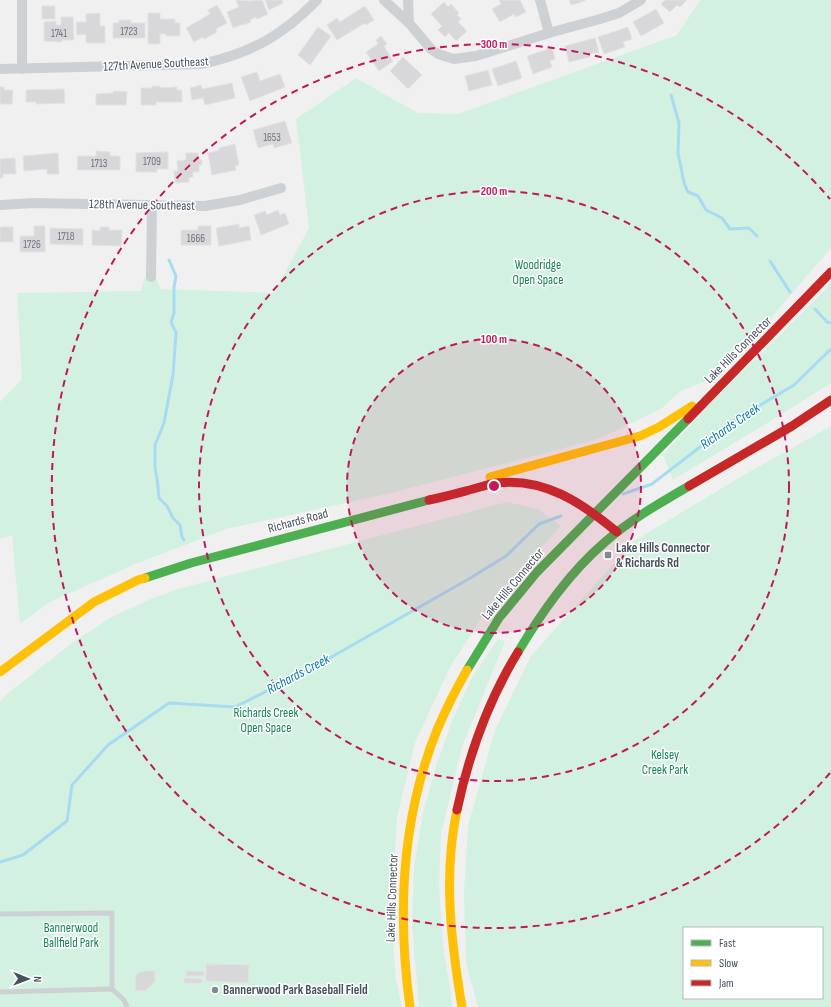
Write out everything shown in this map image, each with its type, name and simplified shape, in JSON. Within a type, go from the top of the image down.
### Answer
[{"type":"main road","name":"Lake Hills Connector","points":[[410,1007],[404,954],[402,912],[407,848],[412,814],[421,780],[438,728],[468,666],[489,632],[537,572],[831,272]]},
{"type":"main road","points":[[426,501],[493,476],[640,436],[669,421],[719,387]]},
{"type":"main road","points":[[462,1007],[452,940],[450,908],[450,869],[453,832],[458,802],[476,742],[492,702],[511,664],[528,636],[544,611],[571,577],[617,532],[658,505],[793,425],[831,400]]},
{"type":"main road","name":"Richards Road","points":[[0,672],[94,602],[138,580],[190,563],[495,483],[528,483],[564,495],[594,514],[617,532]]},
{"type":"street","points":[[22,0],[22,69]]},
{"type":"street","name":"127th Avenue Southeast","points":[[0,69],[183,66],[215,62],[256,47],[276,36],[299,19],[317,0]]},
{"type":"street","points":[[384,0],[409,23],[431,49],[438,54],[454,59],[476,56],[600,19],[618,12],[641,0]]},
{"type":"street","points":[[408,0],[409,23]]},
{"type":"street","points":[[540,0],[549,33]]},
{"type":"street","name":"128th Avenue Southeast","points":[[0,204],[33,203],[205,206],[257,196],[281,188]]},
{"type":"street","points":[[151,277],[152,206]]},
{"type":"lane","points":[[0,914],[112,913],[112,989]]},
{"type":"lane","points":[[0,992],[112,989],[124,1000],[127,1007]]},
{"type":"green space","name":"Woodridge Open Space","points":[[700,0],[831,0],[831,248],[745,348],[716,377],[681,391],[662,408],[601,438],[387,494],[226,529],[133,565],[50,602],[20,624],[12,535],[0,539],[0,402],[22,379],[17,293],[141,291],[145,277],[156,278],[161,289],[274,293],[309,228],[296,119],[356,78],[418,113],[458,114],[677,35]]},
{"type":"green space","points":[[831,282],[831,383],[673,480],[663,455],[714,400],[821,294]]},
{"type":"green space","name":"Kelsey Creek Park","points":[[831,426],[831,1007],[478,1007],[466,963],[464,895],[468,826],[495,730],[531,656],[634,541],[742,476]]},
{"type":"green space","name":"Richards Creek Open Space","points":[[507,502],[538,509],[561,526],[495,597],[450,667],[415,743],[397,817],[393,889],[392,915],[394,954],[396,980],[402,1007],[0,1007],[0,702],[7,694],[76,640],[110,618],[148,600],[178,589]]},
{"type":"green space","points":[[498,639],[505,641],[462,747],[441,834],[439,885],[443,946],[453,1007],[419,1007],[412,926],[414,866],[423,813],[437,763],[454,716],[473,676]]},
{"type":"building","points":[[236,0],[262,0],[268,14],[257,19],[256,17],[250,20],[251,22],[233,28],[227,12],[239,7]]},
{"type":"building","points":[[265,0],[282,0],[283,3],[269,10]]},
{"type":"building","points":[[499,0],[520,0],[526,12],[516,17],[514,14],[500,22],[492,9],[501,4]]},
{"type":"building","points":[[569,0],[585,0],[585,1],[571,5]]},
{"type":"building","points":[[665,0],[687,0],[680,7],[677,5],[670,12],[661,4]]},
{"type":"building","points":[[444,2],[448,7],[451,4],[459,13],[457,15],[461,19],[458,22],[467,31],[456,41],[449,33],[445,37],[438,30],[442,26],[431,14]]},
{"type":"building","points":[[217,5],[227,23],[216,29],[217,32],[204,39],[203,37],[194,42],[186,28],[210,14],[208,10]]},
{"type":"building","points":[[42,6],[55,6],[55,19],[42,19]]},
{"type":"building","points":[[365,6],[374,20],[366,25],[365,23],[337,40],[327,25],[337,18],[340,22]]},
{"type":"building","points":[[656,9],[664,23],[641,36],[633,22]]},
{"type":"building","points":[[100,13],[100,26],[105,26],[105,43],[86,43],[86,34],[77,35],[76,22],[86,22],[86,14]]},
{"type":"building","points":[[148,13],[160,13],[160,19],[175,19],[175,23],[180,23],[180,36],[166,36],[166,34],[160,34],[160,44],[148,44]]},
{"type":"building","points":[[61,17],[73,17],[74,40],[62,40],[62,42],[44,41],[44,22],[56,21],[56,25],[61,25]]},
{"type":"building","points":[[119,20],[131,20],[131,23],[145,23],[145,38],[113,38],[113,23],[119,23]]},
{"type":"building","points":[[318,27],[331,36],[310,65],[298,55]]},
{"type":"building","points":[[628,27],[632,39],[623,42],[625,47],[604,54],[598,37]]},
{"type":"building","points":[[381,36],[387,44],[384,46],[393,61],[379,71],[366,52],[378,44],[376,40]]},
{"type":"building","points":[[595,38],[599,52],[589,54],[590,57],[569,62],[565,46]]},
{"type":"building","points":[[552,48],[555,59],[550,61],[552,67],[533,74],[527,56]]},
{"type":"building","points":[[403,57],[422,75],[408,89],[390,71]]},
{"type":"building","points":[[516,61],[522,78],[498,86],[492,69]]},
{"type":"building","points":[[488,70],[492,85],[469,91],[465,76]]},
{"type":"building","points":[[257,72],[260,81],[280,74],[285,87],[250,101],[241,77]]},
{"type":"building","points":[[232,83],[235,98],[205,105],[203,98],[192,100],[190,88],[201,85],[202,89]]},
{"type":"building","points":[[152,86],[160,86],[160,88],[177,87],[177,90],[182,90],[182,102],[156,102],[156,105],[141,105],[141,88],[152,88]]},
{"type":"building","points":[[0,87],[4,87],[4,90],[13,90],[12,104],[0,104]]},
{"type":"building","points":[[64,89],[65,103],[36,104],[36,102],[26,102],[26,90]]},
{"type":"building","points":[[113,91],[127,92],[126,105],[96,105],[96,94],[113,93]]},
{"type":"building","points":[[285,121],[292,143],[274,148],[273,144],[258,148],[253,130]]},
{"type":"building","points":[[235,144],[239,165],[235,166],[236,170],[212,175],[208,153],[220,150],[219,148]]},
{"type":"building","points":[[96,151],[110,152],[110,156],[120,156],[120,170],[77,170],[78,156],[96,156]]},
{"type":"building","points":[[168,152],[168,169],[157,169],[157,172],[136,172],[136,153]]},
{"type":"building","points":[[58,153],[59,174],[47,174],[47,169],[24,171],[23,156]]},
{"type":"building","points":[[186,153],[198,153],[199,160],[202,160],[202,165],[199,165],[199,172],[193,172],[193,177],[189,178],[189,182],[175,183],[174,171],[178,171],[177,161],[186,160]]},
{"type":"building","points":[[15,158],[16,174],[3,174],[3,178],[0,178],[0,159]]},
{"type":"building","points":[[278,210],[280,215],[285,213],[289,224],[261,235],[254,215],[265,211],[267,215]]},
{"type":"building","points":[[239,224],[239,228],[249,226],[251,240],[219,246],[216,228]]},
{"type":"building","points":[[34,226],[45,226],[45,252],[20,252],[20,236],[34,236]]},
{"type":"building","points":[[198,226],[211,226],[211,245],[181,245],[181,230],[198,230]]},
{"type":"building","points":[[0,227],[13,227],[13,242],[0,242]]},
{"type":"building","points":[[100,227],[109,227],[109,230],[122,230],[121,246],[92,245],[92,230],[100,231]]},
{"type":"building","points":[[50,228],[83,229],[83,245],[50,244]]},
{"type":"building","points":[[206,964],[249,965],[248,983],[206,981]]},
{"type":"building","points":[[144,971],[155,971],[155,982],[145,991],[135,990],[136,975]]},
{"type":"building","points":[[186,971],[204,971],[204,976],[186,976]]},
{"type":"building","points":[[184,978],[202,979],[202,983],[184,983]]},
{"type":"waterway","points":[[671,95],[679,123],[678,153],[684,183],[688,192],[698,196],[706,210],[722,218],[730,229],[749,228],[757,236]]},
{"type":"waterway","points":[[169,260],[176,276],[174,287],[174,313],[171,322],[176,333],[173,375],[164,423],[155,445],[155,468],[159,498],[167,506],[173,518],[180,525],[184,540]]},
{"type":"waterway","points":[[770,261],[790,292]]},
{"type":"waterway","points":[[815,309],[827,322],[831,323]]},
{"type":"waterway","name":"Richards Creek","points":[[623,494],[652,484],[735,420],[794,385],[831,349]]},
{"type":"waterway","name":"Richards Creek","points":[[0,862],[23,855],[67,821],[72,785],[108,745],[169,703],[235,707],[305,672],[467,580],[506,556],[539,524],[561,516]]},
{"type":"traffic: fast","points":[[467,670],[499,618],[537,572],[688,419]]},
{"type":"traffic: fast","points":[[518,652],[557,594],[592,554],[635,519],[689,486]]},
{"type":"traffic: fast","points":[[145,578],[191,563],[429,500]]},
{"type":"traffic: slow","points":[[490,477],[640,436],[659,427],[692,406]]},
{"type":"traffic: slow","points":[[0,672],[94,602],[145,578]]},
{"type":"traffic: slow","points":[[410,1007],[406,972],[403,902],[409,832],[425,764],[437,730],[451,699],[467,670]]},
{"type":"traffic: slow","points":[[457,810],[450,859],[450,908],[462,1007]]},
{"type":"traffic: jam","points":[[688,419],[831,272]]},
{"type":"traffic: jam","points":[[689,486],[792,426],[831,400]]},
{"type":"traffic: jam","points":[[429,500],[494,483],[514,482],[531,484],[562,494],[590,511],[617,532]]},
{"type":"traffic: jam","points":[[457,810],[467,769],[481,728],[498,689],[518,652]]},
{"type":"place","name":"Lake Hills Connector & Richards Rd","points":[[608,555]]},
{"type":"place","name":"Bannerwood Park Baseball Field","points":[[215,990]]},
{"type":"park label","name":"Bannerwood Ballfield Park","points":[[71,936]]}]
